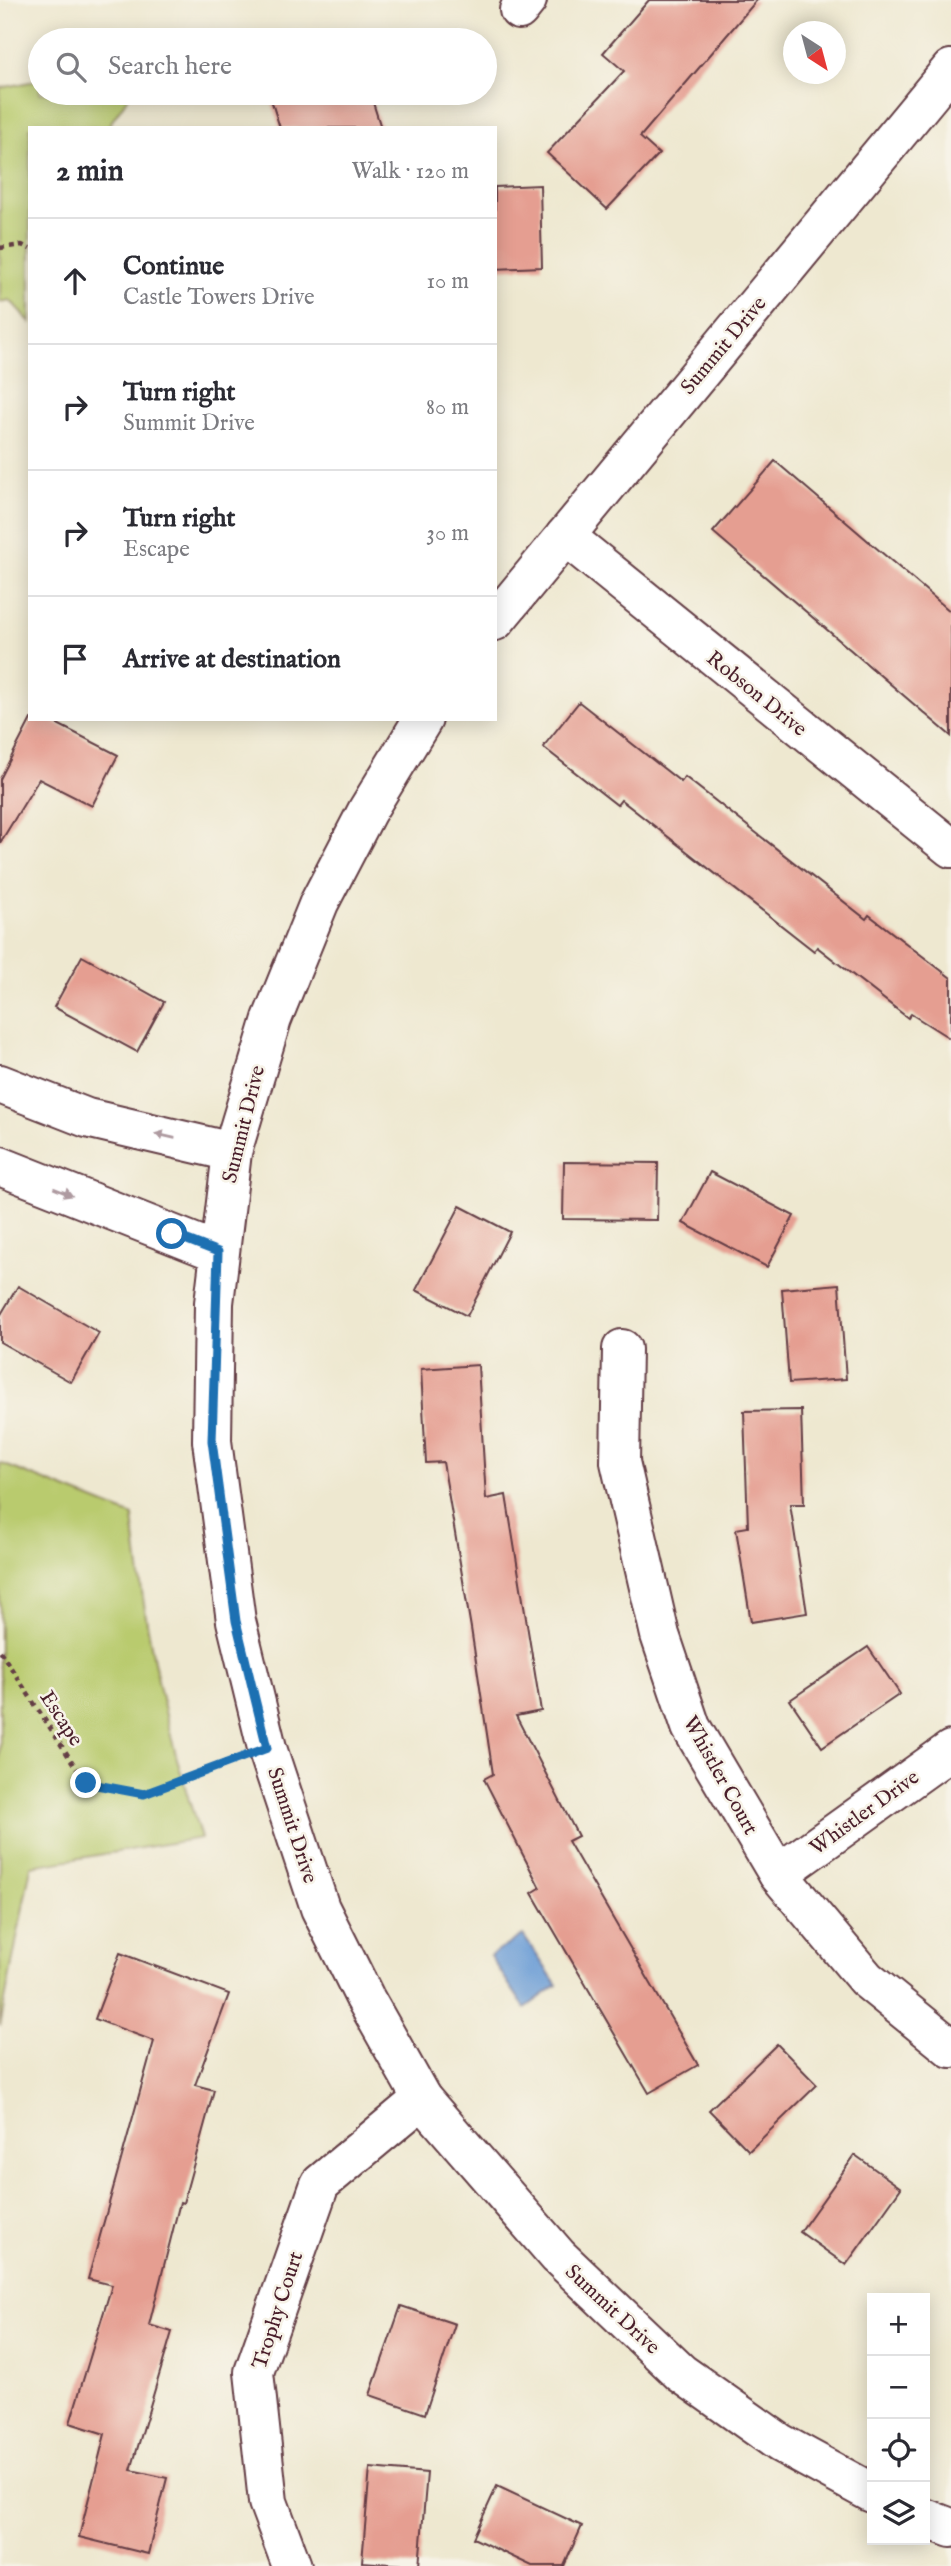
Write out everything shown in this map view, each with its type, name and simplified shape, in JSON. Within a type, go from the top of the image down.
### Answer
[{"type":"main road","name":"Summit Drive","points":[[497,619],[951,69]]},
{"type":"main road","name":"Robson Drive","points":[[565,536],[951,848]]},
{"type":"main road","name":"Summit Drive","points":[[422,721],[367,811],[319,903],[272,1018],[232,1152],[218,1252],[212,1441],[236,1621],[267,1748],[320,1908],[365,1998],[422,2099],[558,2256],[681,2373],[779,2443],[867,2490]]},
{"type":"main road","points":[[0,1084],[87,1118],[232,1152]]},
{"type":"main road","points":[[0,1167],[218,1252]]},
{"type":"main road","name":"Whistler Court","points":[[622,1349],[620,1462],[660,1635],[691,1727],[778,1874],[866,1979],[951,2048]]},
{"type":"main road","name":"Whistler Drive","points":[[778,1874],[951,1751]]},
{"type":"main road","name":"Trophy Court","points":[[292,2566],[268,2502],[254,2372],[320,2184],[422,2099]]},
{"type":"main road","points":[[930,2520],[951,2528]]},
{"type":"path","points":[[0,248],[22,245],[28,248]]},
{"type":"path","name":"Escape","points":[[0,1651],[86,1783],[144,1794],[267,1748]]},
{"type":"green space","points":[[28,82],[28,105],[123,105],[108,126],[28,126],[28,320],[10,300],[0,302],[0,88]]},
{"type":"green space","points":[[0,1463],[133,1516],[143,1598],[158,1679],[177,1759],[201,1838],[31,1866],[0,2026]]},
{"type":"water","points":[[523,1935],[557,1985],[525,2008],[490,1956]]},
{"type":"building","points":[[649,0],[757,0],[640,137],[659,154],[607,209],[547,153],[624,71],[603,53]]},
{"type":"building","points":[[273,105],[374,105],[380,126],[279,126]]},
{"type":"building","points":[[540,185],[542,267],[497,269],[497,187]]},
{"type":"building","points":[[775,461],[951,612],[951,736],[713,532]]},
{"type":"building","points":[[579,702],[681,782],[685,777],[866,919],[869,915],[951,978],[951,1039],[911,1014],[908,1018],[817,947],[814,951],[621,800],[617,805],[543,747]]},
{"type":"building","points":[[30,721],[52,721],[118,755],[92,806],[39,779],[0,843],[0,779]]},
{"type":"building","points":[[82,956],[164,1002],[137,1052],[54,1007]]},
{"type":"building","points":[[564,1162],[658,1163],[657,1220],[563,1219]]},
{"type":"building","points":[[710,1172],[794,1216],[767,1267],[683,1223]]},
{"type":"building","points":[[460,1206],[510,1232],[467,1316],[416,1290]]},
{"type":"building","points":[[839,1284],[846,1379],[789,1383],[782,1289]]},
{"type":"building","points":[[18,1286],[99,1333],[71,1382],[0,1342],[0,1316]]},
{"type":"building","points":[[478,1365],[486,1499],[506,1495],[541,1711],[516,1716],[578,1836],[568,1841],[698,2065],[649,2093],[532,1893],[540,1888],[484,1779],[493,1774],[471,1628],[443,1462],[426,1463],[421,1369]]},
{"type":"building","points":[[801,1410],[804,1504],[790,1504],[807,1613],[751,1622],[736,1529],[748,1527],[744,1411]]},
{"type":"building","points":[[868,1647],[900,1694],[822,1747],[790,1700]]},
{"type":"building","points":[[120,1953],[229,1994],[195,2085],[214,2090],[183,2203],[180,2202],[149,2325],[172,2332],[131,2470],[167,2478],[148,2554],[79,2537],[105,2434],[70,2423],[112,2285],[88,2279],[154,2041],[95,2019]]},
{"type":"building","points":[[777,2044],[817,2085],[749,2151],[709,2110]]},
{"type":"building","points":[[855,2155],[901,2188],[846,2265],[800,2232]]},
{"type":"building","points":[[401,2306],[455,2324],[425,2414],[370,2395]]},
{"type":"building","points":[[370,2468],[427,2473],[419,2566],[362,2562]]},
{"type":"building","points":[[497,2486],[582,2526],[564,2566],[532,2566],[473,2538]]},
{"type":"route","points":[[86,1783],[144,1794],[267,1748],[236,1621],[212,1441],[214,1303],[218,1252],[172,1234]]}]
